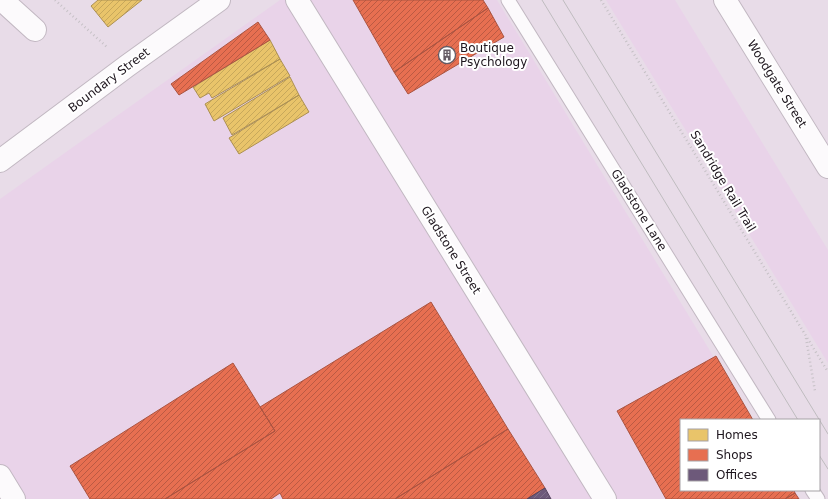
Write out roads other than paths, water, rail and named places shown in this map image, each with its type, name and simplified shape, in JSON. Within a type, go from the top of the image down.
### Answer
[{"type":"street","points":[[2,0],[35,30]]},
{"type":"street","name":"Boundary Street","points":[[0,161],[127,66],[219,0]]},
{"type":"street","name":"Gladstone Street","points":[[297,0],[605,499]]},
{"type":"street","name":"Woodgate Street","points":[[725,0],[828,167]]},
{"type":"street","points":[[0,476],[14,499]]},
{"type":"lane","name":"Gladstone Lane","points":[[508,0],[768,419]]},
{"type":"tram line","points":[[542,0],[797,419]]},
{"type":"tram line","points":[[563,0],[819,419]]},
{"type":"tram line","points":[[820,421],[828,434]]},
{"type":"tram line","points":[[820,457],[828,469]]},
{"type":"place","name":"Boutique Psychology","points":[[447,55]]}]
